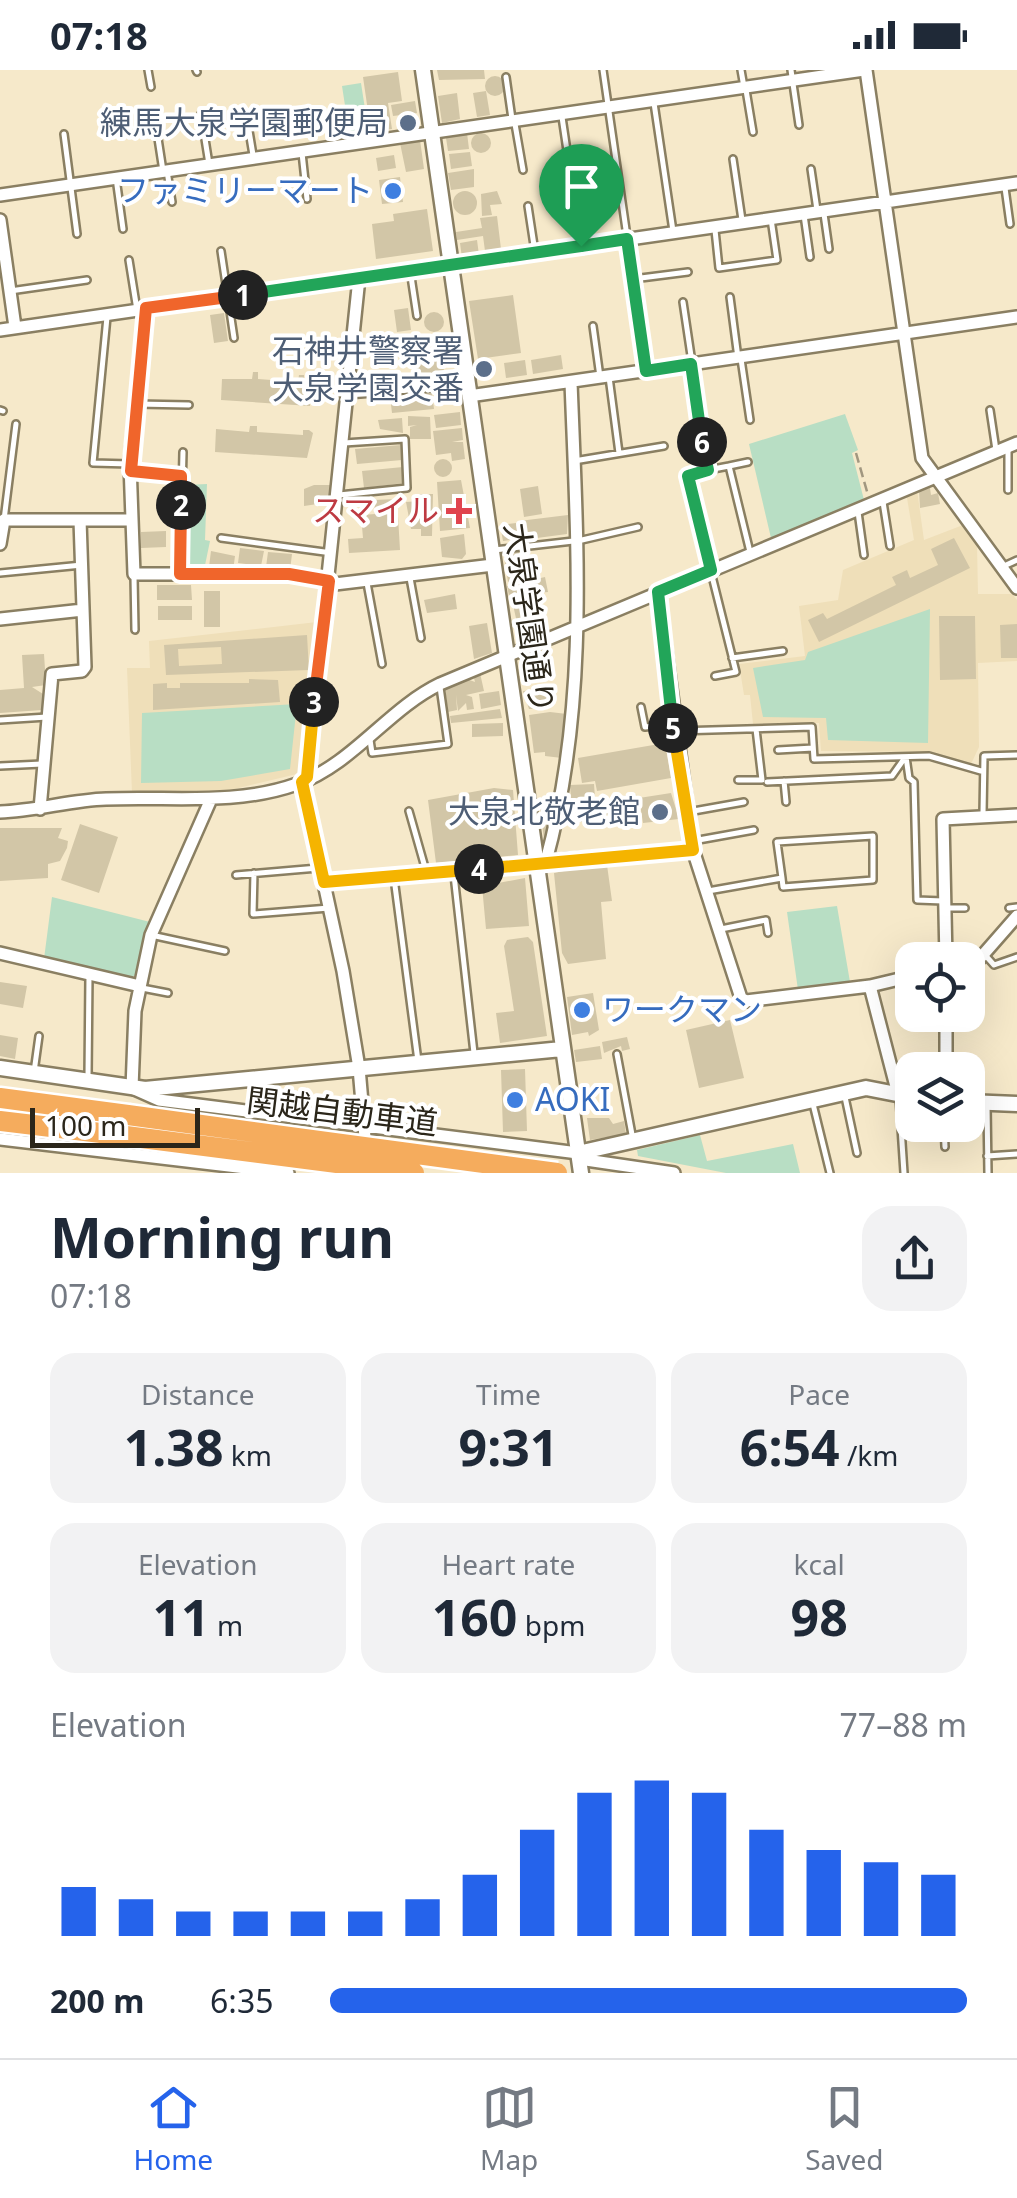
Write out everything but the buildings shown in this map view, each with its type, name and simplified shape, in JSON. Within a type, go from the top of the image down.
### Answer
[{"type":"highway","name":"関越自動車道","points":[[0,1098],[557,1173]]},
{"type":"highway","name":"関越自動車道","points":[[0,1120],[414,1173]]},
{"type":"street","name":"大泉学園通り","points":[[423,70],[581,1173]]},
{"type":"street","points":[[0,195],[745,87],[792,75],[865,70],[922,458],[1017,588]]},
{"type":"street","points":[[0,330],[1011,184]]},
{"type":"street","points":[[0,220],[15,328]]},
{"type":"street","points":[[360,278],[340,495],[304,780],[359,1068],[368,1173]]},
{"type":"street","points":[[141,309],[131,468],[134,574],[289,574],[329,581],[367,580],[492,558]]},
{"type":"street","points":[[348,392],[571,382],[1017,317]]},
{"type":"street","points":[[539,863],[564,797],[576,688],[577,539],[571,382]]},
{"type":"street","points":[[0,812],[104,799],[211,799],[304,780],[370,740],[408,702],[440,684],[1007,446]]},
{"type":"street","points":[[0,544],[4,520],[132,520]]},
{"type":"street","points":[[40,809],[52,674],[82,671],[85,667],[80,520]]},
{"type":"street","points":[[658,592],[673,728],[692,846],[718,930],[746,1001],[895,980]]},
{"type":"street","points":[[0,619],[84,610]]},
{"type":"street","points":[[141,1173],[140,986],[150,935],[211,799]]},
{"type":"street","points":[[945,942],[943,820],[983,814],[1017,815]]},
{"type":"street","points":[[324,882],[692,846]]},
{"type":"street","points":[[985,953],[1013,912]]},
{"type":"street","points":[[0,953],[140,986]]},
{"type":"street","points":[[870,986],[895,1062]]},
{"type":"street","points":[[138,1091],[562,1048]]},
{"type":"street","points":[[0,1068],[88,1081],[198,1106],[578,1152],[866,1088],[895,1094]]},
{"type":"street","points":[[198,1084],[198,1106]]},
{"type":"street","points":[[986,1103],[1017,1104]]},
{"type":"street","points":[[0,1139],[288,1173]]},
{"type":"street","points":[[624,1165],[619,1155],[627,1142]]},
{"type":"street","points":[[578,1152],[586,1160],[674,1173]]},
{"type":"lane","points":[[148,70],[150,86]]},
{"type":"lane","points":[[603,70],[646,371]]},
{"type":"lane","points":[[742,70],[753,132]]},
{"type":"lane","points":[[792,75],[799,125]]},
{"type":"lane","points":[[506,77],[523,170]]},
{"type":"lane","points":[[654,100],[673,232]]},
{"type":"lane","points":[[562,113],[569,164]]},
{"type":"lane","points":[[201,114],[209,164]]},
{"type":"lane","points":[[248,118],[253,158]]},
{"type":"lane","points":[[155,119],[172,202]]},
{"type":"lane","points":[[64,134],[77,234]]},
{"type":"lane","points":[[302,151],[308,200]]},
{"type":"lane","points":[[733,159],[743,222]]},
{"type":"lane","points":[[810,257],[815,212],[811,169]]},
{"type":"lane","points":[[116,178],[124,228]]},
{"type":"lane","points":[[1010,224],[1011,184]]},
{"type":"lane","points":[[574,203],[581,246]]},
{"type":"lane","points":[[528,206],[535,252]]},
{"type":"lane","points":[[815,212],[829,249]]},
{"type":"lane","points":[[714,227],[719,268],[776,260],[770,218]]},
{"type":"lane","points":[[221,251],[234,338]]},
{"type":"lane","points":[[129,260],[141,309]]},
{"type":"lane","points":[[410,270],[417,316]]},
{"type":"lane","points":[[633,280],[688,272]]},
{"type":"lane","points":[[10,291],[87,280]]},
{"type":"lane","points":[[730,296],[750,420]]},
{"type":"lane","points":[[682,302],[708,470]]},
{"type":"lane","points":[[107,314],[93,463],[181,476]]},
{"type":"lane","points":[[593,326],[619,453]]},
{"type":"lane","points":[[136,404],[190,405]]},
{"type":"lane","points":[[990,410],[1007,446],[1008,490]]},
{"type":"lane","points":[[4,520],[16,424]]},
{"type":"lane","points":[[340,495],[407,488],[406,438],[344,443]]},
{"type":"lane","points":[[574,460],[664,446]]},
{"type":"lane","points":[[180,574],[183,452]]},
{"type":"lane","points":[[714,676],[736,672],[688,476],[748,462]]},
{"type":"lane","points":[[729,466],[750,552]]},
{"type":"lane","points":[[876,501],[890,546]]},
{"type":"lane","points":[[857,509],[864,555]]},
{"type":"lane","points":[[492,558],[638,527]]},
{"type":"lane","points":[[220,538],[332,554]]},
{"type":"lane","points":[[1001,567],[1017,560]]},
{"type":"lane","points":[[0,573],[82,565]]},
{"type":"lane","points":[[134,574],[135,630]]},
{"type":"lane","points":[[410,575],[420,638]]},
{"type":"lane","points":[[367,580],[382,664]]},
{"type":"lane","points":[[732,658],[782,651]]},
{"type":"lane","points":[[370,740],[372,753],[448,744],[440,684]]},
{"type":"lane","points":[[642,707],[645,727],[812,727],[814,759],[929,756],[981,771]]},
{"type":"lane","points":[[0,720],[49,716]]},
{"type":"lane","points":[[738,780],[762,780],[756,729]]},
{"type":"lane","points":[[778,750],[813,748]]},
{"type":"lane","points":[[983,814],[984,756],[1017,755]]},
{"type":"lane","points":[[767,782],[892,776],[906,757]]},
{"type":"lane","points":[[906,757],[909,778],[914,782],[917,900],[966,908]]},
{"type":"lane","points":[[0,766],[44,764]]},
{"type":"lane","points":[[784,781],[786,802]]},
{"type":"lane","points":[[686,812],[744,802]]},
{"type":"lane","points":[[409,811],[426,873]]},
{"type":"lane","points":[[692,846],[754,830]]},
{"type":"lane","points":[[873,836],[872,880],[783,886],[782,878],[776,842],[873,836]]},
{"type":"lane","points":[[236,875],[320,868]]},
{"type":"lane","points":[[453,870],[474,1056]]},
{"type":"lane","points":[[254,874],[253,914],[330,908]]},
{"type":"lane","points":[[394,875],[418,1061]]},
{"type":"lane","points":[[705,892],[782,878]]},
{"type":"lane","points":[[1013,912],[1017,908]]},
{"type":"lane","points":[[718,930],[766,920],[768,933]]},
{"type":"lane","points":[[150,935],[226,952]]},
{"type":"lane","points":[[985,955],[994,965],[1017,957]]},
{"type":"lane","points":[[88,1081],[90,975]]},
{"type":"lane","points":[[140,986],[168,993]]},
{"type":"lane","points":[[34,1073],[39,1036]]},
{"type":"lane","points":[[617,1054],[627,1142]]},
{"type":"lane","points":[[620,1072],[632,1070]]},
{"type":"lane","points":[[844,1093],[857,1153]]},
{"type":"lane","points":[[812,1101],[830,1173]]},
{"type":"lane","points":[[986,1103],[988,1173]]},
{"type":"lane","points":[[904,1173],[905,1142]]},
{"type":"lane","points":[[945,1142],[946,1148]]},
{"type":"lane","points":[[987,1156],[1017,1154]]},
{"type":"path","points":[[856,454],[876,501]]},
{"type":"shaded area","points":[[917,490],[924,540],[963,525],[977,545],[978,594],[1012,594],[1017,600],[1017,661],[978,663],[979,747],[971,764],[930,752],[821,751],[819,723],[753,724],[750,695],[744,695],[739,664],[805,656],[799,606],[838,600],[843,570],[914,540],[907,498],[903,496]]},
{"type":"shaded area","points":[[317,622],[301,773],[226,791],[132,793],[127,668],[150,668],[149,641]]},
{"type":"green space","points":[[361,83],[369,135],[350,138],[342,86]]},
{"type":"green space","points":[[845,414],[858,450],[852,453],[864,500],[771,538],[749,444]]},
{"type":"green space","points":[[207,484],[205,540],[210,541],[204,570],[189,570],[185,567],[186,485]]},
{"type":"green space","points":[[930,609],[928,743],[828,740],[826,718],[763,717],[753,668],[805,660],[808,652]]},
{"type":"green space","points":[[297,704],[290,769],[221,781],[141,783],[142,713]]},
{"type":"green space","points":[[52,897],[150,922],[136,975],[129,978],[44,959]]},
{"type":"green space","points":[[837,906],[850,982],[798,990],[787,912]]},
{"type":"green space","points":[[700,1135],[707,1161],[793,1144],[800,1173],[726,1173],[638,1156],[637,1150]]},
{"type":"place","name":"練馬大泉学園郵便局","points":[[408,123]]},
{"type":"place","name":"ファミリーマート","points":[[393,191]]},
{"type":"place","name":"石神井警察署 大泉学園交番","points":[[484,369]]},
{"type":"place","name":"スマイル","points":[[459,511]]},
{"type":"place","name":"大泉北敬老館","points":[[660,812]]},
{"type":"place","name":"ワークマン","points":[[582,1010]]},
{"type":"place","name":"AOKI","points":[[515,1100]]},
{"type":"route","points":[[627,239],[646,371],[691,364],[708,470],[688,476],[711,570],[658,592],[693,850],[324,882],[302,782],[307,777],[329,581],[289,574],[180,574],[181,476],[131,471],[130,464],[146,308],[581,246],[627,239]]}]
